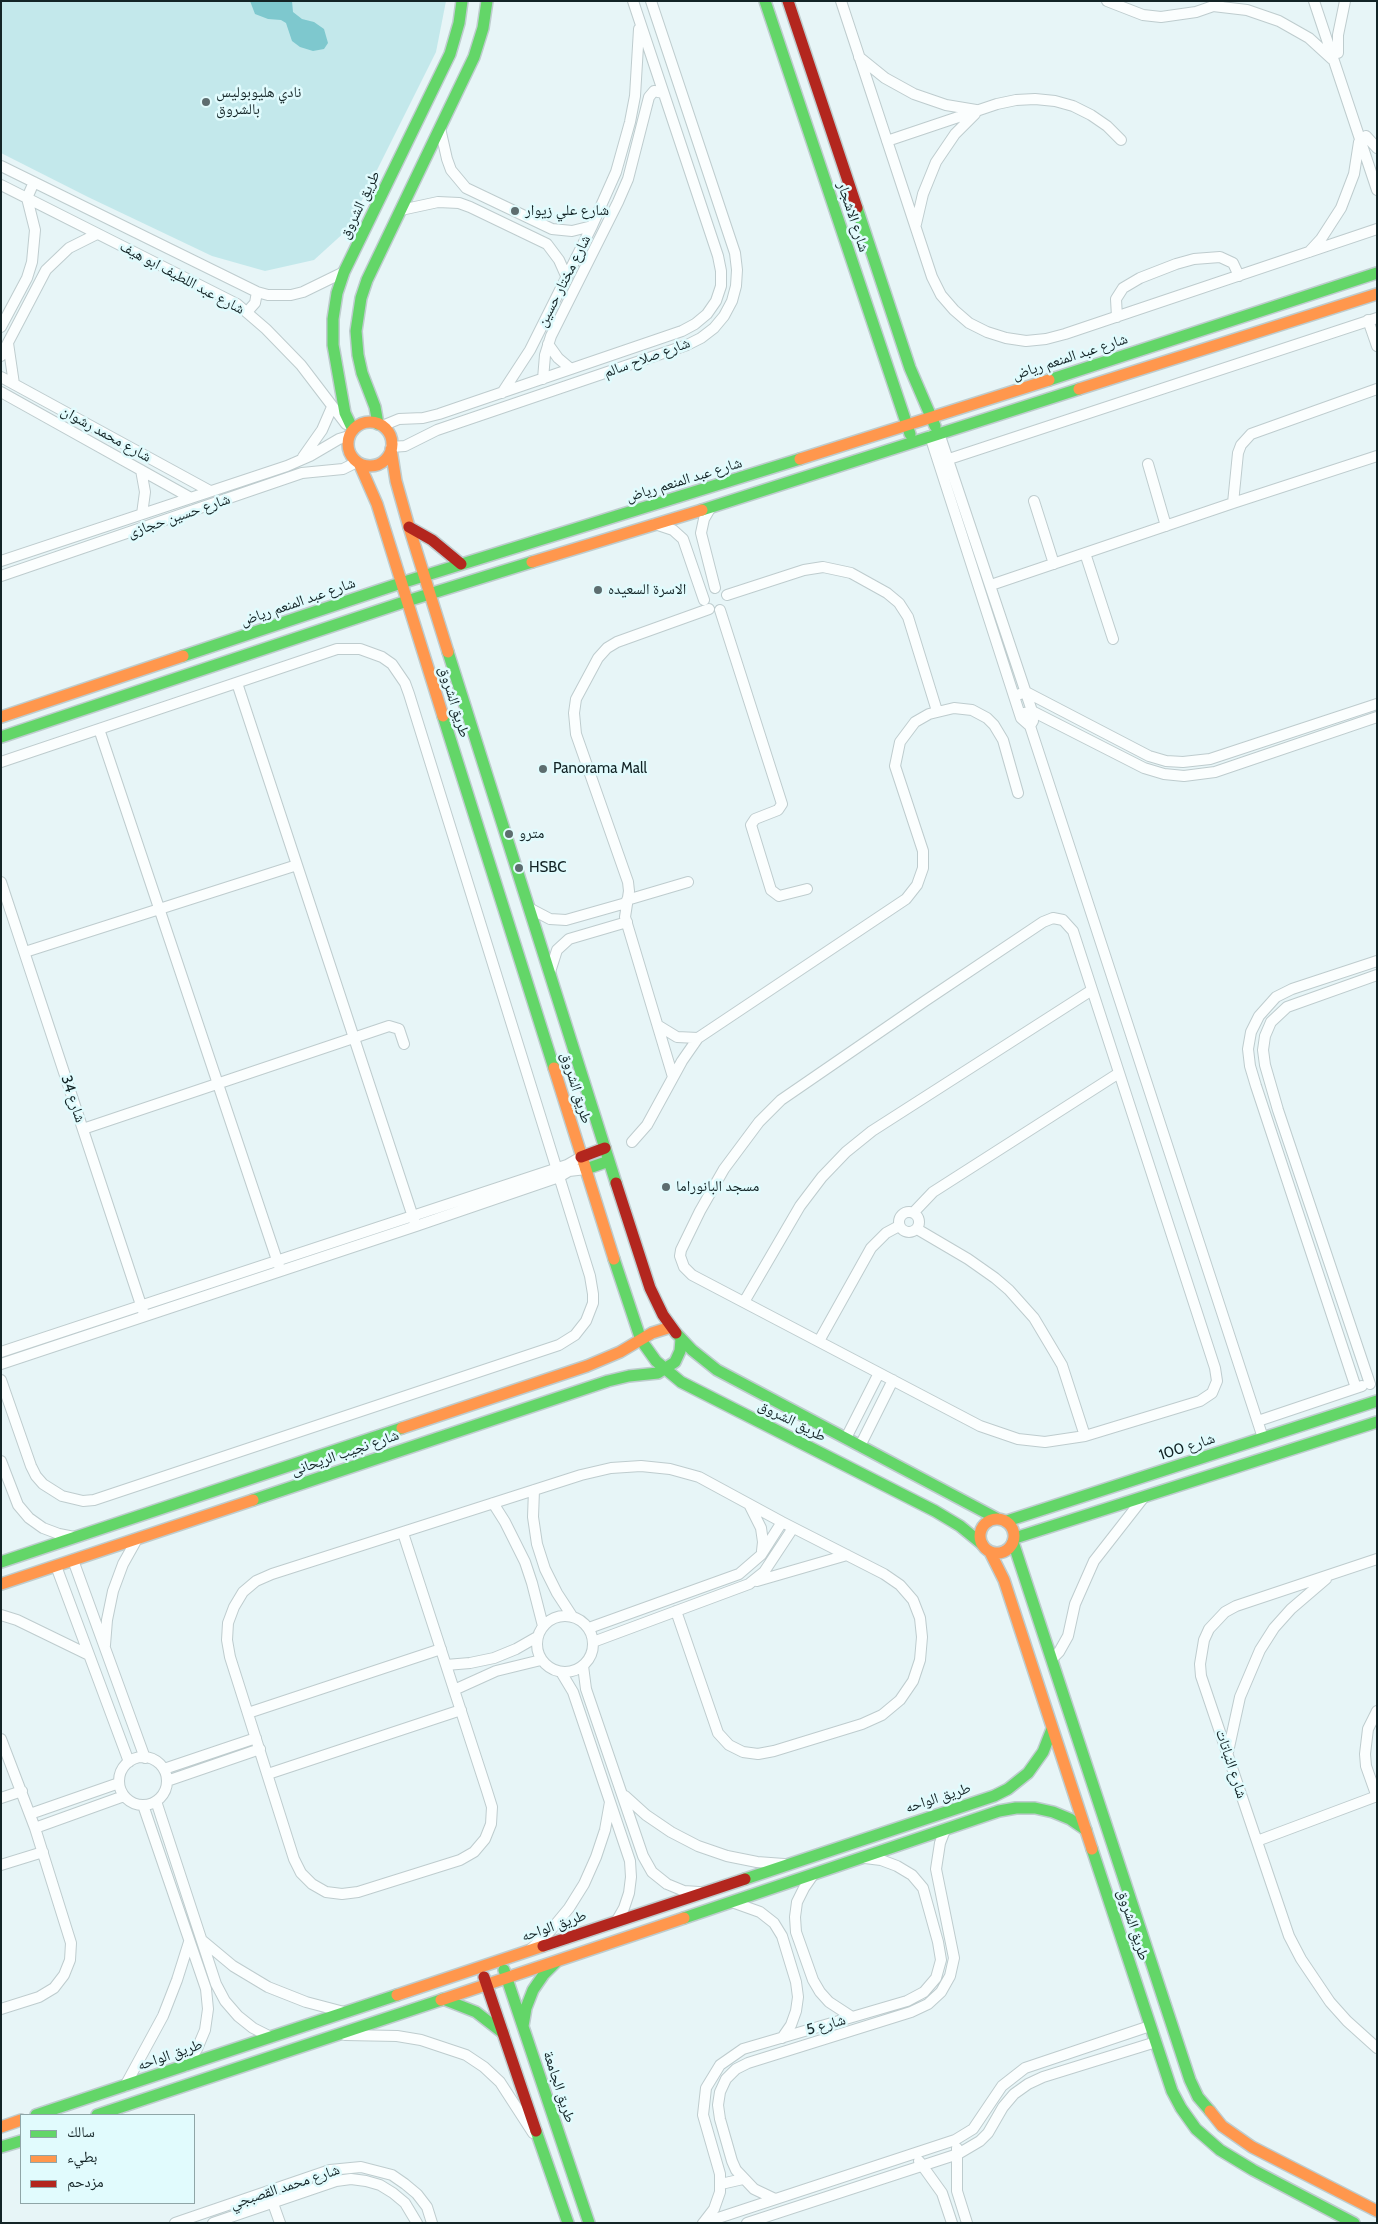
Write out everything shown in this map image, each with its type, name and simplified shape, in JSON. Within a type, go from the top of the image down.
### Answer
[{"type":"street","name":"طريق الشروق","points":[[351,433],[345,412],[333,345],[334,306],[344,272],[450,54],[459,23],[462,1]]},
{"type":"street","points":[[380,425],[364,423],[351,433],[349,450],[358,463],[372,466],[379,464],[388,455],[391,448],[389,436],[380,425],[362,373],[358,355],[357,317],[367,280],[474,57],[483,28],[487,1]]},
{"type":"street","name":"شارع صلاح سالم","points":[[380,425],[399,418],[431,416],[682,331],[696,324],[707,314],[716,301],[721,286],[722,271],[718,256],[633,1]]},
{"type":"street","name":"شارع صلاح سالم","points":[[391,448],[405,446],[437,430],[686,345],[708,333],[724,316],[732,301],[736,286],[738,270],[735,253],[651,1]]},
{"type":"street","name":"شارع الاشجار","points":[[765,1],[912,442]]},
{"type":"street","points":[[1107,1],[1134,12],[1161,17],[1196,12],[1228,1]]},
{"type":"street","points":[[1314,1],[1336,57],[1363,137],[1377,190]]},
{"type":"street","points":[[1321,1],[1336,57]]},
{"type":"street","points":[[1336,57],[1338,35],[1345,1]]},
{"type":"street","points":[[770,14],[789,4]]},
{"type":"street","name":"شارع الاشجار","points":[[789,4],[910,368],[932,418],[934,435]]},
{"type":"street","points":[[843,4],[858,56],[932,277],[941,295],[954,310],[969,322],[987,332],[1006,338],[1026,341],[1046,339],[1377,229]]},
{"type":"street","points":[[1216,4],[1247,10],[1279,21],[1309,38],[1336,57]]},
{"type":"street","name":"شارع مختار حسين","points":[[502,393],[521,365],[567,278],[616,172],[630,122],[638,70],[638,18]]},
{"type":"street","points":[[858,56],[885,78],[914,94],[946,105],[979,110]]},
{"type":"street","name":"شارع مختار حسين","points":[[543,378],[548,344],[618,202],[635,155],[650,95],[657,91],[663,92]]},
{"type":"street","points":[[431,93],[452,103]]},
{"type":"street","points":[[887,141],[979,110],[1016,100],[1035,98],[1074,106],[1107,126],[1121,140]]},
{"type":"street","points":[[916,228],[922,194],[936,162],[955,134],[979,110]]},
{"type":"street","points":[[440,128],[446,159],[451,170],[466,188],[552,229],[572,231],[592,226]]},
{"type":"street","points":[[1363,137],[1377,148]]},
{"type":"street","points":[[1363,137],[1377,170]]},
{"type":"street","points":[[1309,252],[1331,224],[1348,192],[1363,137]]},
{"type":"street","name":"شارع عبد اللطيف ابو هيف","points":[[1,166],[257,292],[280,296],[291,295],[303,292],[344,272]]},
{"type":"street","points":[[1,328],[27,278],[32,262],[35,230],[27,198],[34,182]]},
{"type":"street","name":"شارع عبد اللطيف ابو هيف","points":[[1,185],[237,304],[301,365],[351,433]]},
{"type":"street","points":[[401,210],[438,202],[459,203],[470,206],[547,244],[559,260],[567,278]]},
{"type":"street","points":[[1,356],[46,270],[69,248],[97,234]]},
{"type":"street","points":[[1117,316],[1116,299],[1123,288],[1140,278],[1176,264],[1194,259],[1220,257],[1233,264],[1239,276]]},
{"type":"street","name":"شارع عبد المنعم رياض","points":[[1,717],[424,575],[907,426],[1377,273]]},
{"type":"street","points":[[246,312],[255,303],[257,292]]},
{"type":"street","points":[[1,737],[407,601],[716,505],[1377,294]]},
{"type":"street","points":[[944,461],[1372,319],[1377,346]]},
{"type":"street","points":[[8,342],[14,384]]},
{"type":"street","points":[[548,344],[558,358],[571,369]]},
{"type":"street","name":"شارع محمد رشوان","points":[[1,377],[210,492]]},
{"type":"street","points":[[1232,503],[1238,452],[1251,434],[1377,389]]},
{"type":"street","name":"شارع محمد رشوان","points":[[1,392],[141,470],[194,497]]},
{"type":"street","points":[[300,461],[319,435],[332,407]]},
{"type":"street","name":"شارع حسين حجازى","points":[[1,561],[300,461],[333,441],[351,433]]},
{"type":"street","points":[[934,435],[991,585],[1032,711],[1033,721],[1030,726]]},
{"type":"street","name":"طريق الشروق","points":[[391,448],[398,489],[409,527],[549,973],[650,1288],[671,1327],[681,1339],[717,1370],[1001,1520]]},
{"type":"street","points":[[991,585],[1377,456]]},
{"type":"street","points":[[944,461],[1014,696],[1022,720],[1030,726],[1263,1438]]},
{"type":"street","name":"طريق الشروق","points":[[358,463],[377,504],[630,1313],[641,1340],[648,1351],[666,1370],[698,1391],[935,1510],[960,1526],[986,1548],[1000,1570],[1150,2026],[1180,2108],[1205,2138],[1220,2150],[1253,2170],[1354,2223]]},
{"type":"street","name":"شارع حسين حجازى","points":[[1,576],[302,474],[343,469],[358,463]]},
{"type":"street","points":[[1148,464],[1166,526]]},
{"type":"street","points":[[141,470],[146,492],[142,514]]},
{"type":"street","points":[[715,486],[716,505],[704,519],[701,533],[715,588]]},
{"type":"street","points":[[194,497],[201,508]]},
{"type":"street","points":[[1034,501],[1054,564]]},
{"type":"street","points":[[606,520],[612,537]]},
{"type":"street","points":[[654,524],[673,530],[683,539],[711,607],[782,804],[780,809],[755,818],[751,822],[771,890],[776,895],[783,896],[807,889]]},
{"type":"street","points":[[409,527],[432,540],[461,564]]},
{"type":"street","points":[[1085,553],[1113,639]]},
{"type":"street","points":[[727,595],[804,570],[823,567],[851,573],[880,589],[899,603],[908,617],[937,711]]},
{"type":"street","points":[[673,1077],[627,922],[625,913],[628,882],[576,734],[574,713],[576,699],[598,658],[612,645],[727,602],[727,595],[722,590],[715,588],[708,590],[711,607]]},
{"type":"street","points":[[1,762],[337,649],[360,649],[382,657],[400,673],[406,682],[590,1276],[593,1294],[586,1321],[575,1335],[559,1345],[105,1498],[83,1501],[62,1496],[52,1491],[36,1476],[1,1380]]},
{"type":"street","points":[[129,675],[135,692]]},
{"type":"street","points":[[237,683],[416,1226]]},
{"type":"street","points":[[1014,696],[1026,692],[1149,756],[1175,762],[1210,759],[1377,704]]},
{"type":"street","points":[[632,1142],[647,1125],[673,1077],[698,1038],[899,904],[912,892],[921,877],[924,860],[897,773],[896,758],[900,742],[909,728],[922,718],[937,711],[963,708],[980,714],[994,724],[1003,740],[1018,793]]},
{"type":"street","points":[[1020,714],[1032,711],[1144,768],[1164,774],[1184,776],[1215,772],[1377,717]]},
{"type":"street","points":[[1353,712],[1358,724]]},
{"type":"street","points":[[99,729],[280,1271]]},
{"type":"street","points":[[25,952],[297,865]]},
{"type":"street","name":"شارع 34","points":[[1,882],[144,1316]]},
{"type":"street","points":[[529,908],[550,920],[566,920],[688,882]]},
{"type":"street","points":[[1048,920],[1063,920],[1071,926],[1092,990],[1215,1368],[1217,1381],[1212,1393],[1200,1401],[1086,1436],[1045,1442],[1004,1435],[980,1426],[687,1272],[681,1262],[681,1250],[706,1201],[724,1169],[759,1122],[781,1100],[924,1001],[1048,920]]},
{"type":"street","points":[[549,973],[557,950],[569,939],[627,922]]},
{"type":"street","points":[[1356,1388],[1250,1066],[1248,1048],[1251,1032],[1264,1009],[1284,993],[1377,960]]},
{"type":"street","points":[[1258,1421],[1373,1383],[1267,1074],[1263,1058],[1263,1043],[1271,1022],[1287,1007],[1377,975]]},
{"type":"street","points":[[744,1302],[800,1206],[822,1177],[846,1152],[872,1131],[1092,990]]},
{"type":"street","points":[[83,1129],[354,1037],[394,1026],[399,1029],[404,1044]]},
{"type":"street","points":[[659,1026],[677,1037],[698,1038]]},
{"type":"street","points":[[914,1213],[919,1220],[917,1228],[909,1232],[903,1231],[899,1221],[901,1216],[906,1213],[914,1213],[933,1192],[1119,1072]]},
{"type":"street","points":[[1,1364],[416,1226],[558,1172],[582,1157],[605,1148]]},
{"type":"street","points":[[1,1352],[412,1214],[558,1172],[586,1169],[609,1161]]},
{"type":"street","points":[[1303,1225],[1316,1221]]},
{"type":"street","points":[[819,1341],[871,1248],[886,1233],[900,1226]]},
{"type":"street","points":[[917,1228],[995,1278],[1034,1318],[1062,1365],[1086,1436]]},
{"type":"street","name":"شارع نجيب الريحانى","points":[[1,1562],[604,1360],[641,1340],[671,1327]]},
{"type":"street","points":[[666,1370],[678,1357],[681,1339]]},
{"type":"street","name":"شارع نجيب الريحانى","points":[[1,1584],[571,1393],[618,1378],[658,1373],[666,1370]]},
{"type":"street","points":[[846,1438],[879,1373]]},
{"type":"street","points":[[563,1374],[571,1393]]},
{"type":"street","points":[[860,1446],[893,1380]]},
{"type":"street","name":"شارع 100","points":[[1001,1520],[1377,1401]]},
{"type":"street","points":[[1014,1540],[1013,1529],[1001,1520],[990,1520],[982,1527],[980,1533],[986,1548],[995,1553],[1006,1551],[1014,1540],[1377,1422]]},
{"type":"street","points":[[414,1424],[421,1444]]},
{"type":"street","points":[[1,1461],[18,1505],[29,1518],[43,1528],[58,1534],[75,1537]]},
{"type":"street","points":[[403,1533],[492,1807],[491,1824],[485,1839],[474,1852],[460,1860],[358,1892],[342,1894],[326,1892],[306,1879],[294,1859],[248,1714],[227,1640],[231,1615],[243,1592],[256,1581],[272,1574],[493,1503],[610,1468],[641,1466],[670,1469],[699,1478],[749,1503],[884,1574],[900,1585],[912,1600],[920,1618],[922,1637],[920,1660],[912,1681],[904,1694],[882,1714],[862,1724],[758,1754],[743,1752],[729,1745],[718,1733],[676,1611]]},
{"type":"street","points":[[534,1490],[533,1517],[537,1544],[545,1569],[557,1593],[572,1616]]},
{"type":"street","points":[[1052,1659],[1068,1636],[1075,1604],[1094,1561],[1144,1497]]},
{"type":"street","points":[[493,1503],[525,1562],[543,1626]]},
{"type":"street","points":[[749,1503],[761,1528],[763,1542],[761,1555]]},
{"type":"street","points":[[588,1628],[739,1574],[761,1555],[782,1522]]},
{"type":"street","points":[[748,1584],[764,1572],[794,1528]]},
{"type":"street","points":[[105,1648],[107,1620],[113,1592],[123,1564],[137,1539]]},
{"type":"street","name":"طريق الشروق","points":[[1014,1540],[1190,2080],[1198,2097],[1222,2126],[1252,2148],[1377,2210]]},
{"type":"street","points":[[593,1642],[748,1584],[797,1568],[847,1555]]},
{"type":"street","name":"شارع النباتات","points":[[1377,1559],[1236,1606],[1221,1616],[1209,1629],[1201,1652],[1201,1676],[1289,1936],[1301,1959],[1330,2002],[1347,2021],[1377,2048]]},
{"type":"street","points":[[73,1560],[146,1758]]},
{"type":"street","points":[[56,1566],[129,1762]]},
{"type":"street","points":[[1228,1754],[1240,1697],[1260,1650],[1291,1609],[1333,1574]]},
{"type":"street","points":[[1,1615],[17,1620],[89,1655]]},
{"type":"street","points":[[446,1665],[494,1658],[516,1649],[537,1637],[543,1626],[556,1617],[572,1616],[579,1619],[588,1628],[593,1642],[589,1660],[583,1666],[568,1672],[561,1672],[550,1668],[541,1660],[538,1653],[537,1637]]},
{"type":"street","points":[[248,1714],[441,1649]]},
{"type":"street","points":[[454,1690],[496,1671],[541,1660]]},
{"type":"street","points":[[583,1666],[586,1689],[643,1856],[652,1872],[666,1884],[698,1894],[700,1913]]},
{"type":"street","points":[[561,1672],[573,1692],[630,1861],[631,1877],[624,1908],[616,1922]]},
{"type":"street","points":[[268,1774],[461,1710]]},
{"type":"street","points":[[1256,1841],[1377,1796],[1366,1766],[1365,1754],[1368,1729],[1377,1711]]},
{"type":"street","name":"طريق الواحه","points":[[39,2114],[978,1801],[1008,1789],[1028,1773],[1043,1752],[1052,1728]]},
{"type":"street","points":[[164,1768],[256,1738]]},
{"type":"street","points":[[1,1739],[35,1828],[72,1943],[70,1960],[64,1975],[54,1988],[39,1996],[1,2009]]},
{"type":"street","points":[[167,1781],[260,1749]]},
{"type":"street","points":[[146,1758],[156,1761],[164,1768],[167,1781],[166,1789],[156,1802],[143,1805],[130,1801],[124,1796],[119,1784],[121,1771],[129,1762],[146,1758]]},
{"type":"street","points":[[30,1814],[119,1784]]},
{"type":"street","points":[[1,1798],[22,1791]]},
{"type":"street","points":[[608,1796],[622,1791]]},
{"type":"street","points":[[622,1791],[646,1815],[671,1832],[698,1846],[727,1856],[750,1861],[788,1864]]},
{"type":"street","points":[[35,1828],[124,1796]]},
{"type":"street","points":[[529,1951],[550,1931],[569,1908],[584,1884],[605,1830],[608,1796]]},
{"type":"street","points":[[978,1801],[983,1816]]},
{"type":"street","points":[[156,1802],[216,1984],[225,2001],[245,2022],[271,2037]]},
{"type":"street","points":[[143,1805],[206,1989],[208,2009],[205,2030],[197,2049],[185,2066]]},
{"type":"street","name":"طريق الواحه","points":[[100,2114],[829,1870],[983,1816],[1016,1808],[1034,1808],[1053,1812],[1070,1819],[1086,1830]]},
{"type":"street","name":"شارع 5","points":[[775,2199],[754,2189],[743,2178],[732,2161],[718,2105],[720,2092],[726,2080],[736,2070],[760,2058],[911,2012],[928,2004],[941,1992],[950,1976],[954,1958],[952,1940],[938,1882],[937,1856],[945,1830]]},
{"type":"street","points":[[1,1866],[43,1852]]},
{"type":"street","points":[[823,1852],[829,1870]]},
{"type":"street","points":[[864,1858],[881,1860],[897,1866],[912,1875],[923,1888],[938,1882]]},
{"type":"street","points":[[812,1875],[798,1902],[795,1917],[796,1932],[813,1980],[820,1992],[829,2002],[852,2017]]},
{"type":"street","name":"شارع 5","points":[[703,2223],[714,2209],[721,2184],[718,2165],[703,2115],[706,2088],[712,2076],[731,2056],[756,2045],[907,2001],[924,1992],[936,1978],[941,1960],[923,1888]]},
{"type":"street","points":[[732,1902],[760,1912],[774,1922],[782,1936],[796,1982],[798,1997],[791,2025],[782,2038]]},
{"type":"street","points":[[202,1940],[233,1966],[268,1987],[306,2002],[345,2012]]},
{"type":"street","points":[[125,2086],[163,2016],[189,1942]]},
{"type":"street","name":"طريق الجامعة","points":[[501,1960],[591,2222]]},
{"type":"street","points":[[523,2027],[526,2008],[534,1990],[544,1974],[558,1960]]},
{"type":"street","points":[[480,1967],[568,2223]]},
{"type":"street","points":[[443,1999],[476,2012],[503,2034]]},
{"type":"street","points":[[866,2013],[869,2025]]},
{"type":"street","points":[[703,2223],[955,2140],[972,2128],[1002,2086],[1025,2068],[1150,2026]]},
{"type":"street","points":[[337,2035],[397,2036],[421,2040],[466,2055],[484,2067],[500,2082],[541,2145]]},
{"type":"street","points":[[747,2223],[958,2154],[980,2141],[988,2132],[1003,2107],[1014,2094],[1028,2084],[1043,2077],[1156,2042]]},
{"type":"street","points":[[756,2045],[760,2058]]},
{"type":"street","points":[[1,2127],[20,2120]]},
{"type":"street","points":[[955,2140],[958,2154],[957,2191],[967,2223]]},
{"type":"street","points":[[1,2147],[20,2141]]},
{"type":"street","points":[[916,2154],[921,2166],[942,2193],[952,2223]]},
{"type":"street","name":"شارع محمد القصبجي","points":[[176,2223],[330,2170],[361,2167],[377,2170],[399,2180],[417,2194],[427,2207],[432,2223]]},
{"type":"street","points":[[721,2184],[743,2178]]},
{"type":"street","name":"شارع محمد القصبجي","points":[[213,2223],[336,2181],[351,2179],[366,2181],[393,2193],[405,2203],[417,2223]]},
{"type":"street","points":[[269,2191],[280,2223]]},
{"type":"shaded area","name":"نادي هليوبوليس بالشروق","points":[[1,1],[446,1],[436,52],[347,230],[314,260],[265,271],[212,256],[1,153]]},
{"type":"water","points":[[250,1],[292,1],[293,12],[302,19],[314,22],[324,29],[328,43],[324,49],[313,51],[300,47],[292,41],[286,23],[255,14]]},
{"type":"traffic: fast","points":[[353,430],[345,413],[333,345],[333,319],[337,293],[344,272],[450,54],[459,23],[462,1]]},
{"type":"traffic: fast","points":[[378,424],[375,407],[362,373],[358,355],[356,331],[361,298],[367,280],[474,57],[483,28],[487,1]]},
{"type":"traffic: fast","points":[[765,1],[910,434]]},
{"type":"traffic: fast","points":[[857,208],[910,368],[935,426]]},
{"type":"traffic: fast","points":[[1049,380],[1377,273]]},
{"type":"traffic: fast","points":[[702,510],[1079,389]]},
{"type":"traffic: fast","points":[[183,656],[401,583],[800,459]]},
{"type":"traffic: fast","points":[[1,737],[407,601],[532,562]]},
{"type":"traffic: fast","points":[[448,652],[616,1183]]},
{"type":"traffic: fast","points":[[443,716],[554,1068]]},
{"type":"traffic: fast","points":[[586,1169],[609,1161]]},
{"type":"traffic: fast","points":[[614,1259],[641,1340],[656,1361],[681,1382],[935,1511],[960,1526],[982,1544]]},
{"type":"traffic: fast","points":[[676,1333],[692,1350],[717,1370],[996,1518]]},
{"type":"traffic: fast","points":[[253,1500],[608,1381],[629,1376],[658,1373],[675,1362],[680,1351],[681,1339]]},
{"type":"traffic: fast","points":[[1007,1521],[1377,1401]]},
{"type":"traffic: fast","points":[[1015,1538],[1377,1422]]},
{"type":"traffic: fast","points":[[1,1562],[402,1428]]},
{"type":"traffic: fast","points":[[1013,1542],[1190,2080],[1198,2097],[1210,2111]]},
{"type":"traffic: fast","points":[[745,1879],[994,1796],[1008,1789],[1028,1773],[1043,1752],[1052,1729]]},
{"type":"traffic: fast","points":[[684,1918],[999,1811],[1016,1808],[1035,1808],[1053,1812],[1070,1819],[1086,1830]]},
{"type":"traffic: fast","points":[[1092,1849],[1172,2091],[1181,2108],[1196,2129],[1220,2150],[1253,2170],[1354,2223]]},
{"type":"traffic: fast","points":[[523,2026],[526,2008],[533,1990],[544,1974],[556,1962]]},
{"type":"traffic: fast","points":[[504,1970],[589,2223]]},
{"type":"traffic: fast","points":[[39,2114],[397,1995]]},
{"type":"traffic: fast","points":[[443,1999],[476,2012],[503,2033]]},
{"type":"traffic: fast","points":[[100,2114],[441,2000]]},
{"type":"traffic: fast","points":[[536,2131],[568,2223]]},
{"type":"traffic: fast","points":[[1,2147],[20,2141]]},
{"type":"traffic: slow","points":[[1079,389],[1377,294]]},
{"type":"traffic: slow","points":[[800,459],[1049,380]]},
{"type":"traffic: slow","points":[[370,422],[382,426],[388,432],[392,444],[388,456],[382,462],[370,466],[358,462],[352,456],[348,444],[352,432],[358,426],[370,422]]},
{"type":"traffic: slow","points":[[391,449],[396,481],[448,652]]},
{"type":"traffic: slow","points":[[359,463],[377,504],[443,716]]},
{"type":"traffic: slow","points":[[532,562],[702,510]]},
{"type":"traffic: slow","points":[[1,717],[183,656]]},
{"type":"traffic: slow","points":[[554,1068],[614,1259]]},
{"type":"traffic: slow","points":[[402,1428],[587,1366],[620,1352],[652,1333],[671,1327]]},
{"type":"traffic: slow","points":[[1,1584],[253,1500]]},
{"type":"traffic: slow","points":[[997,1519],[1004,1520],[1009,1524],[1013,1529],[1014,1536],[1013,1543],[1009,1548],[1004,1552],[997,1553],[990,1552],[985,1548],[981,1543],[980,1536],[981,1529],[985,1524],[990,1520],[997,1519]]},
{"type":"traffic: slow","points":[[990,1552],[1004,1580],[1092,1849]]},
{"type":"traffic: slow","points":[[441,2000],[684,1918]]},
{"type":"traffic: slow","points":[[397,1995],[543,1946]]},
{"type":"traffic: slow","points":[[1210,2111],[1222,2126],[1252,2147],[1377,2211]]},
{"type":"traffic: slow","points":[[1,2127],[20,2120]]},
{"type":"traffic: jam","points":[[788,1],[857,208]]},
{"type":"traffic: jam","points":[[409,527],[432,540],[461,564]]},
{"type":"traffic: jam","points":[[581,1157],[605,1148]]},
{"type":"traffic: jam","points":[[616,1183],[650,1288],[663,1315],[676,1333]]},
{"type":"traffic: jam","points":[[543,1946],[745,1879]]},
{"type":"traffic: jam","points":[[484,1977],[536,2131]]},
{"type":"place","name":"نادي هليوبوليس بالشروق","points":[[206,102]]},
{"type":"place","name":"شارع علي زيوار","points":[[515,211]]},
{"type":"place","name":"الاسرة السعيده","points":[[598,590]]},
{"type":"place","name":"Panorama Mall","points":[[543,769]]},
{"type":"place","name":"مترو","points":[[509,834]]},
{"type":"place","name":"HSBC","points":[[519,868]]},
{"type":"place","name":"مسجد البانوراما","points":[[666,1187]]}]
